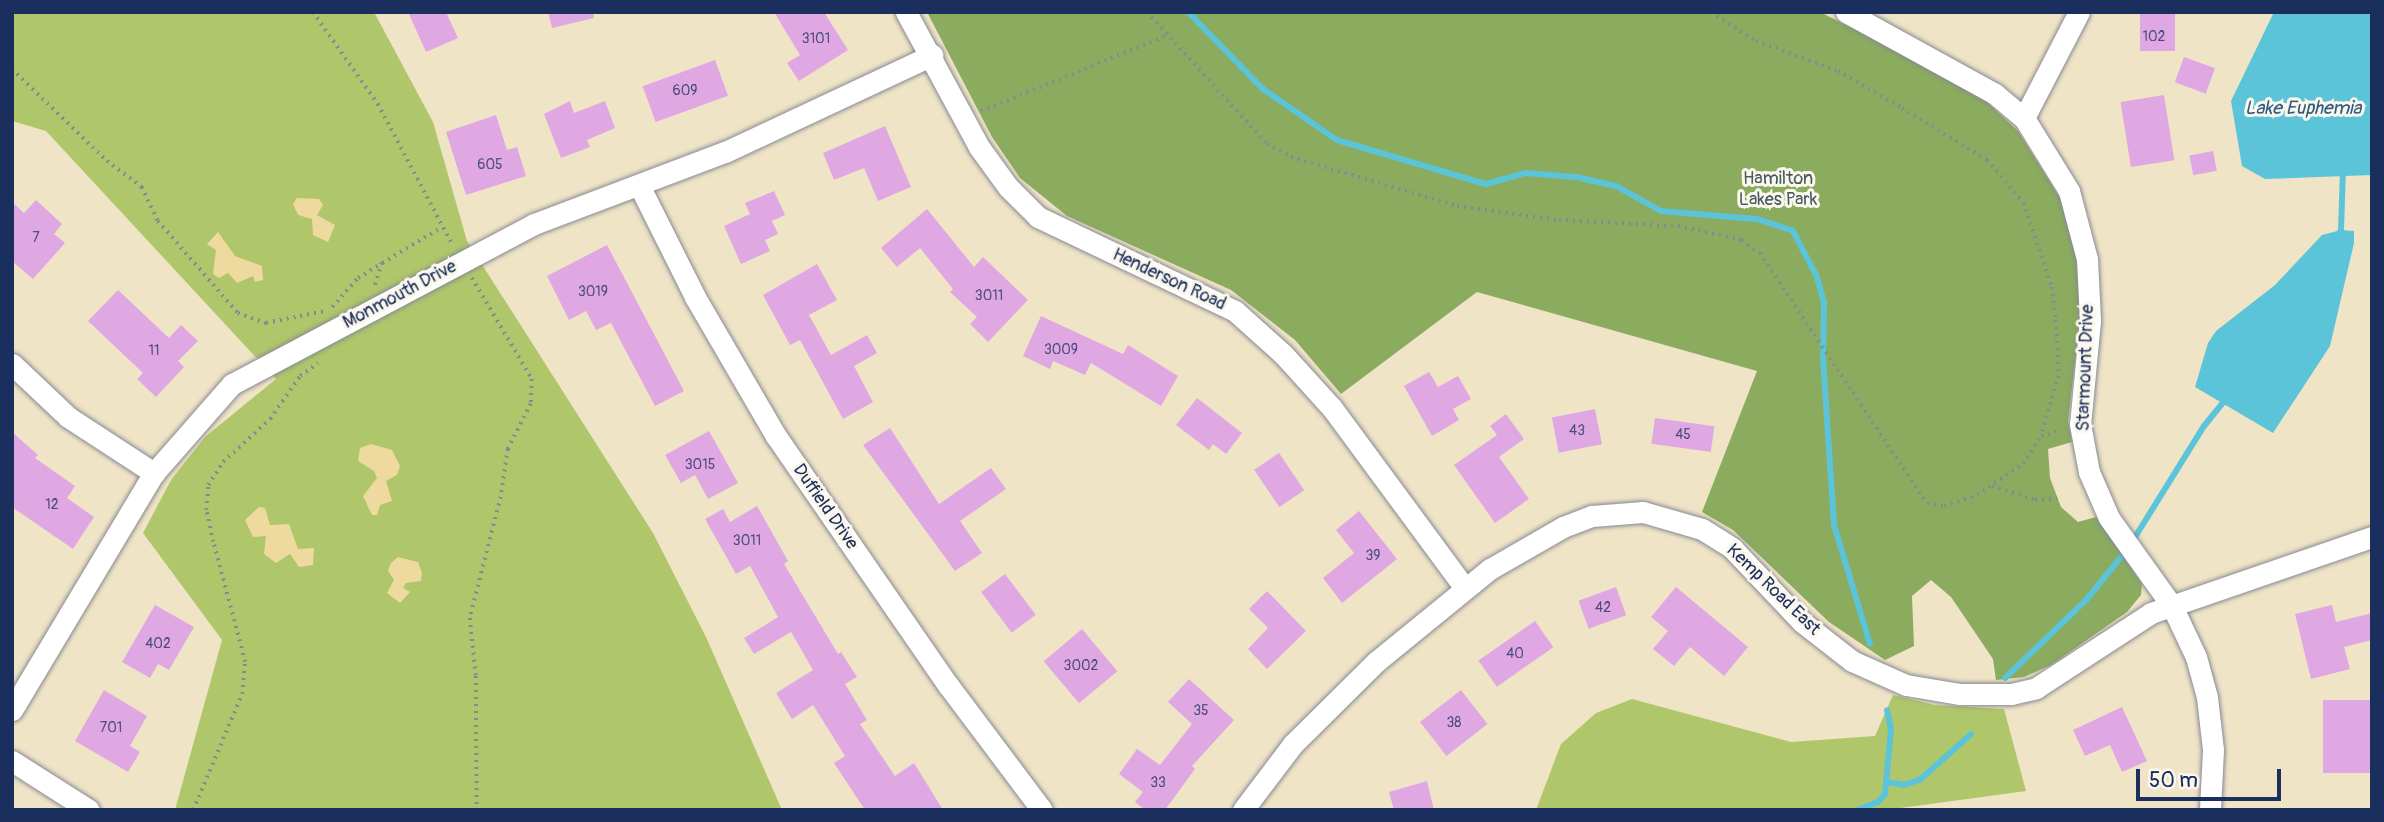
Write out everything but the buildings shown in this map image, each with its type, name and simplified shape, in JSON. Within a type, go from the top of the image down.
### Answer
[{"type":"street","name":"Henderson Road","points":[[906,12],[932,55],[964,118],[1008,187],[1038,217],[1235,311],[1283,354],[1332,408],[1464,587]]},
{"type":"street","name":"Starmount Drive","points":[[1846,12],[1939,59],[2024,118],[2068,191],[2087,259],[2090,321],[2080,424],[2089,472],[2109,518],[2172,606],[2196,657],[2207,696],[2213,750],[2210,810]]},
{"type":"street","points":[[2024,118],[2079,12]]},
{"type":"street","name":"Monmouth Drive","points":[[12,710],[154,473],[232,384],[534,224],[725,152],[932,55]]},
{"type":"street","name":"Duffield Drive","points":[[639,185],[695,297],[776,436],[948,685],[1042,810]]},
{"type":"street","points":[[12,364],[68,417],[154,473]]},
{"type":"street","name":"Kemp Road East","points":[[1243,810],[1293,744],[1377,661],[1464,587],[1563,527],[1592,516],[1643,512],[1702,529],[1732,548],[1802,622],[1853,662],[1916,688],[1970,695],[2036,688],[2151,613],[2372,537]]},
{"type":"street","points":[[12,761],[89,810]]},
{"type":"path","points":[[313,12],[378,104],[442,227],[533,379],[531,404],[508,449],[501,498],[470,618],[476,676],[477,810]]},
{"type":"path","points":[[1147,12],[1267,144],[1292,157],[1457,206],[1559,220],[1678,226],[1742,240],[1760,253],[1808,331],[1847,383],[1927,503],[1944,506],[1992,486],[2023,464],[2041,436],[2059,376],[2052,287],[2024,203],[1987,160],[1902,108],[1838,71],[1756,41],[1711,12]]},
{"type":"path","points":[[964,118],[1168,35]]},
{"type":"path","points":[[382,264],[442,227]]},
{"type":"path","points":[[2041,436],[2080,424]]},
{"type":"path","points":[[1992,486],[2035,500],[2057,498]]},
{"type":"green space","points":[[12,12],[374,12],[433,122],[467,241],[653,533],[706,637],[782,810],[175,810],[222,640],[143,533],[171,480],[205,437],[276,379],[46,131],[12,121]]},
{"type":"green space","name":"Hamilton Lakes Park","points":[[927,12],[1820,12],[1935,70],[1987,102],[2018,131],[2060,198],[2078,264],[2080,319],[2068,421],[2072,442],[2048,449],[2050,478],[2061,507],[2078,522],[2096,517],[2142,584],[2141,595],[2127,612],[2051,665],[2024,677],[1996,680],[1993,659],[1951,597],[1931,580],[1912,596],[1914,646],[1885,660],[1829,622],[1733,530],[1702,512],[1757,371],[1477,292],[1341,394],[1295,340],[1231,290],[1067,216],[1020,178],[992,137]]},
{"type":"green space","points":[[1893,695],[1935,705],[2004,709],[2026,791],[1886,810],[1536,810],[1561,744],[1596,713],[1632,699],[1791,742],[1875,736]]},
{"type":"sand","points":[[297,198],[319,199],[323,205],[317,215],[335,225],[328,242],[313,235],[312,219],[298,215],[293,204]]},
{"type":"sand","points":[[218,232],[235,256],[262,266],[263,280],[255,282],[253,276],[237,283],[228,273],[219,278],[213,274],[216,250],[207,244]]},
{"type":"sand","points":[[371,444],[392,450],[400,466],[397,475],[386,481],[392,501],[380,505],[377,515],[372,515],[363,496],[377,478],[374,471],[358,461],[360,448]]},
{"type":"sand","points":[[259,507],[265,508],[270,525],[289,524],[298,549],[314,548],[313,565],[299,567],[290,554],[276,563],[264,554],[266,536],[253,537],[245,520]]},
{"type":"sand","points":[[398,557],[418,562],[422,573],[421,581],[406,583],[403,588],[410,592],[400,603],[387,593],[394,580],[388,571],[391,563]]},
{"type":"water","name":"Lake Euphemia","points":[[2274,12],[2372,12],[2372,175],[2265,179],[2242,166],[2231,101]]},
{"type":"water","points":[[2341,230],[2354,231],[2354,243],[2330,346],[2273,433],[2195,387],[2208,343],[2216,331],[2275,285],[2322,235]]},
{"type":"waterway","points":[[1188,12],[1263,89],[1337,140],[1486,184],[1526,173],[1576,177],[1616,186],[1661,211],[1757,219],[1793,231],[1817,277],[1824,304],[1823,359],[1834,525],[1870,644]]},
{"type":"waterway","points":[[2337,237],[2341,230],[2343,169]]},
{"type":"waterway","points":[[2132,542],[2204,426],[2226,399]]},
{"type":"waterway","points":[[2005,678],[2086,600],[2126,551]]},
{"type":"waterway","points":[[1857,810],[1878,802],[1885,794],[1891,729],[1887,710]]},
{"type":"waterway","points":[[1886,782],[1904,785],[1921,779],[1971,734]]}]
